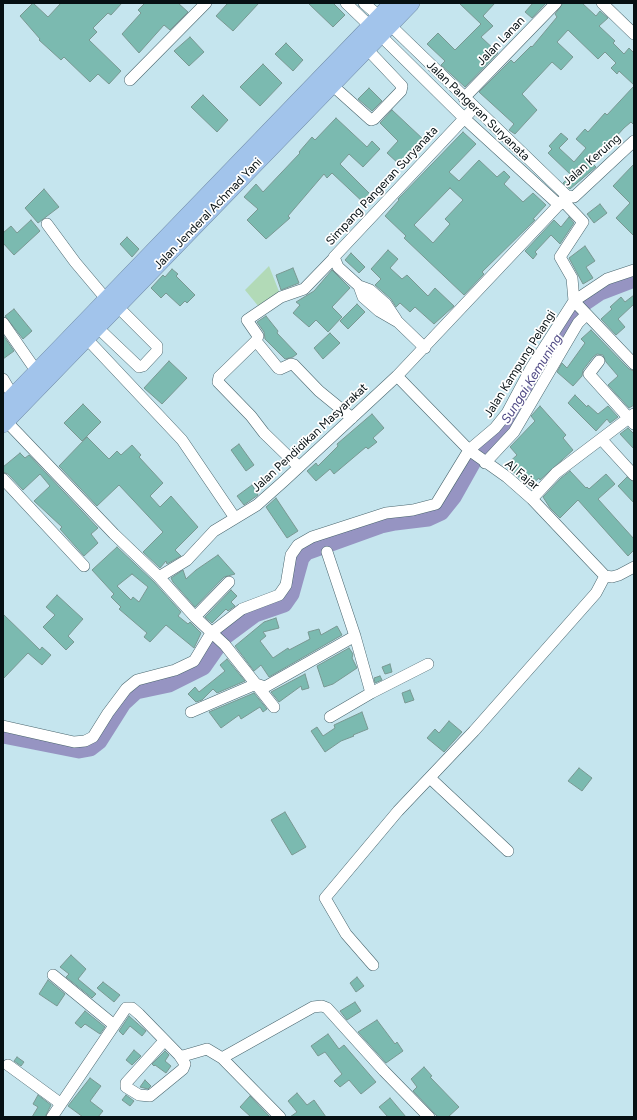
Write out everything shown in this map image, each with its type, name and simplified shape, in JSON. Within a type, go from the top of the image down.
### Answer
[{"type":"highway","name":"Jalan Jenderal Achmad Yani","points":[[231,181],[332,85],[366,49],[393,3]]},
{"type":"highway","name":"Jalan Jenderal Achmad Yani","points":[[6,412],[37,372],[112,303],[380,26],[411,3]]},
{"type":"highway","name":"Jalan Jenderal Achmad Yani","points":[[6,412],[92,334],[112,303]]},
{"type":"street","points":[[130,80],[206,3]]},
{"type":"street","points":[[346,3],[380,26]]},
{"type":"street","points":[[364,3],[380,26]]},
{"type":"street","name":"Jalan Lanan","points":[[464,98],[556,3]]},
{"type":"street","points":[[602,3],[634,34]]},
{"type":"street","name":"Jalan Pangeran Suryanata","points":[[380,26],[464,98],[563,201]]},
{"type":"street","name":"Jalan Pangeran Suryanata","points":[[380,26],[465,119],[563,201]]},
{"type":"street","points":[[332,85],[371,120],[396,97],[403,89],[402,86],[366,49]]},
{"type":"street","name":"Simpang Pangeran Suryanata","points":[[425,348],[398,322],[379,311],[363,297],[359,286],[338,266],[334,258],[335,253],[474,108]]},
{"type":"street","name":"Jalan Keruing","points":[[563,201],[574,196],[634,141]]},
{"type":"street","points":[[563,201],[583,222],[560,257],[572,278],[575,301],[634,364]]},
{"type":"street","name":"Jalan Pendidikan Masyarakat","points":[[158,577],[187,560],[214,531],[257,505],[352,418],[425,348],[563,201]]},
{"type":"street","points":[[47,224],[75,262],[112,303],[158,348],[147,361],[139,367],[92,334]]},
{"type":"street","points":[[299,467],[264,433],[251,416],[218,382],[219,377],[256,341],[258,336],[247,320],[281,297],[304,289],[334,258]]},
{"type":"street","name":"Jalan Kampung Pelangi","points":[[3,726],[74,742],[85,741],[93,737],[108,713],[126,689],[136,680],[174,670],[194,661],[212,634],[242,610],[279,595],[286,585],[291,555],[298,545],[312,537],[386,513],[413,510],[436,504],[470,451],[495,428],[507,413],[531,368],[575,301],[607,279],[634,270]]},
{"type":"street","points":[[484,462],[514,432],[585,313]]},
{"type":"street","points":[[3,322],[37,372]]},
{"type":"street","points":[[92,334],[182,440],[235,518]]},
{"type":"street","points":[[256,341],[280,369],[291,364],[294,365],[319,391],[352,418]]},
{"type":"street","points":[[532,499],[556,473],[632,419],[589,374],[599,361]]},
{"type":"street","name":"Al Fajar","points":[[397,376],[470,451],[507,477],[532,499],[605,576]]},
{"type":"street","points":[[3,379],[6,412],[114,534],[158,577],[195,617],[225,645],[274,707]]},
{"type":"street","points":[[602,440],[634,475]]},
{"type":"street","points":[[3,478],[84,566]]},
{"type":"street","points":[[327,552],[355,636],[371,693]]},
{"type":"street","points":[[373,965],[346,934],[325,898],[398,811],[430,778],[596,593],[605,576],[619,575],[634,567]]},
{"type":"street","points":[[195,617],[228,582]]},
{"type":"street","points":[[191,712],[256,684],[265,687],[355,636]]},
{"type":"street","points":[[330,717],[371,693],[428,664]]},
{"type":"street","points":[[430,778],[508,851]]},
{"type":"street","points":[[53,975],[114,1025]]},
{"type":"street","points":[[222,1058],[313,1007],[322,1006],[327,1008],[384,1071],[429,1117]]},
{"type":"street","points":[[55,1116],[60,1104],[126,1008],[132,1008],[179,1055],[185,1064],[183,1069],[150,1096],[139,1095],[126,1087],[126,1083],[164,1041]]},
{"type":"street","points":[[179,1055],[183,1056],[207,1049],[222,1058],[280,1117]]},
{"type":"street","points":[[8,1065],[60,1104]]},
{"type":"green space","points":[[269,266],[280,294],[259,307],[245,290]]},
{"type":"building","points":[[33,3],[48,17],[61,3],[122,3],[111,15],[108,13],[93,28],[97,32],[89,40],[121,71],[109,84],[98,74],[90,82],[64,57],[61,60],[39,40],[40,39],[20,16]]},
{"type":"building","points":[[145,3],[178,3],[188,12],[170,30],[164,25],[139,53],[122,34],[141,13],[138,10]]},
{"type":"building","points":[[228,3],[259,3],[233,31],[216,16]]},
{"type":"building","points":[[308,3],[333,3],[345,15],[333,27]]},
{"type":"building","points":[[459,3],[495,3],[483,16],[493,26],[481,37],[498,53],[465,87],[441,65],[445,61],[427,44],[438,33],[455,50],[481,24]]},
{"type":"building","points":[[533,3],[546,3],[532,18],[525,12]]},
{"type":"building","points":[[563,3],[582,3],[596,16],[600,11],[608,18],[599,26],[615,41],[613,43],[624,54],[629,48],[634,53],[634,85],[619,71],[617,74],[611,68],[616,63],[605,52],[598,59],[568,30],[557,42],[573,57],[561,70],[552,62],[522,94],[537,110],[515,134],[509,130],[514,124],[479,92],[511,60],[514,63],[531,46],[532,47],[557,17],[555,14]]},
{"type":"building","points":[[190,37],[204,52],[189,66],[174,51]]},
{"type":"building","points":[[286,43],[303,60],[293,71],[275,54]]},
{"type":"building","points":[[263,64],[282,83],[260,106],[240,87]]},
{"type":"building","points":[[634,86],[634,125],[631,122],[624,128],[592,163],[596,167],[570,189],[563,183],[571,175],[548,153],[552,149],[549,146],[561,133],[568,139],[559,148],[574,162],[586,148],[576,139],[585,129],[588,132],[605,113],[607,115]]},
{"type":"building","points":[[369,88],[382,101],[372,111],[358,99]]},
{"type":"building","points":[[203,95],[228,120],[217,132],[191,107]]},
{"type":"building","points":[[392,110],[424,140],[400,165],[387,153],[398,141],[380,123]]},
{"type":"building","points":[[336,118],[367,147],[372,141],[380,149],[363,167],[349,154],[340,164],[373,197],[366,205],[332,173],[327,178],[324,174],[288,216],[290,218],[266,239],[247,220],[258,209],[244,197],[256,184],[263,192],[300,153],[299,152],[312,137],[315,140]]},
{"type":"building","points":[[463,132],[476,144],[449,172],[459,181],[479,160],[497,177],[504,171],[510,177],[504,184],[523,202],[533,193],[546,205],[533,219],[535,220],[482,272],[484,274],[464,295],[404,238],[406,236],[385,216],[399,200],[398,199]],"holes":[[[450,188],[463,200],[445,219],[450,224],[433,243],[414,225]]]},
{"type":"building","points":[[634,164],[634,236],[616,218],[630,203],[613,186]]},
{"type":"building","points":[[44,189],[59,207],[38,223],[25,208]]},
{"type":"building","points":[[600,204],[607,213],[594,223],[587,214]]},
{"type":"building","points":[[569,217],[574,223],[560,244],[551,235],[535,252],[537,254],[533,259],[525,251],[554,220],[561,227]]},
{"type":"building","points":[[31,220],[40,231],[14,255],[3,243],[3,233],[11,226],[17,233]]},
{"type":"building","points":[[127,237],[139,249],[132,257],[120,244]]},
{"type":"building","points":[[585,246],[595,261],[586,267],[593,278],[583,284],[569,258]]},
{"type":"building","points":[[388,250],[398,259],[390,268],[402,279],[407,275],[428,296],[435,288],[454,306],[434,324],[415,307],[410,312],[400,303],[396,307],[391,299],[375,285],[381,279],[371,269]]},
{"type":"building","points":[[351,253],[365,267],[359,273],[345,260]]},
{"type":"building","points":[[293,268],[299,283],[281,290],[276,275]]},
{"type":"building","points":[[172,269],[178,274],[176,276],[195,295],[187,303],[185,301],[180,306],[166,293],[161,298],[151,288],[163,275],[165,277]]},
{"type":"building","points":[[332,270],[350,288],[332,307],[342,317],[328,332],[316,320],[309,327],[293,313],[300,305],[296,302],[314,291]]},
{"type":"building","points":[[634,295],[634,304],[618,319],[625,327],[616,335],[601,319],[612,309],[610,307],[621,297],[625,302]]},
{"type":"building","points":[[357,304],[365,312],[348,329],[340,321]]},
{"type":"building","points":[[14,309],[32,331],[23,339],[5,316]]},
{"type":"building","points":[[266,316],[278,331],[277,333],[297,354],[293,357],[285,359],[265,339],[264,332],[257,322]]},
{"type":"building","points":[[591,330],[629,369],[634,371],[634,405],[629,408],[608,385],[618,376],[606,362],[603,355],[597,354],[593,357],[583,370],[582,376],[573,386],[557,372],[562,363],[567,368],[585,343],[581,339]]},
{"type":"building","points":[[330,333],[340,343],[323,359],[314,348]]},
{"type":"building","points":[[3,335],[14,351],[3,359]]},
{"type":"building","points":[[169,361],[187,378],[162,404],[144,388]]},
{"type":"building","points":[[575,395],[587,407],[588,405],[598,414],[608,406],[618,417],[610,423],[607,419],[596,431],[568,403]]},
{"type":"building","points":[[83,404],[101,422],[82,441],[64,423]]},
{"type":"building","points":[[540,406],[566,435],[563,438],[573,450],[540,480],[539,478],[529,487],[506,465],[517,455],[510,447],[535,421],[531,416]]},
{"type":"building","points":[[372,414],[384,428],[373,438],[377,442],[368,449],[366,447],[334,474],[330,469],[316,481],[307,471],[316,463],[318,466],[338,446],[337,444]]},
{"type":"building","points":[[628,428],[634,434],[634,449],[620,434]]},
{"type":"building","points":[[87,437],[109,459],[117,451],[121,455],[132,445],[141,455],[139,457],[163,483],[150,496],[160,507],[171,496],[198,527],[175,550],[181,556],[167,564],[166,561],[160,568],[143,552],[163,532],[119,485],[97,506],[59,466]]},
{"type":"building","points":[[239,444],[254,465],[246,471],[231,450]]},
{"type":"building","points":[[20,453],[25,458],[29,455],[98,528],[91,534],[98,543],[84,556],[60,529],[62,527],[34,501],[50,486],[40,474],[23,490],[8,474],[3,472],[3,467]]},
{"type":"building","points":[[570,471],[586,488],[587,487],[589,489],[606,474],[615,484],[598,499],[634,539],[634,550],[628,556],[578,500],[560,518],[550,508],[543,497],[561,478]]},
{"type":"building","points":[[627,477],[634,482],[634,503],[618,486]]},
{"type":"building","points":[[252,485],[258,495],[244,505],[237,496]]},
{"type":"building","points":[[276,498],[298,531],[287,538],[266,507]]},
{"type":"building","points":[[117,547],[154,582],[181,612],[178,616],[188,624],[190,622],[201,633],[194,648],[166,625],[150,642],[144,637],[147,633],[119,609],[121,607],[111,597],[114,594],[92,570]],"holes":[[[132,574],[148,587],[139,602],[133,597],[131,600],[117,586]]]},
{"type":"building","points":[[218,555],[235,574],[224,577],[195,607],[171,578],[183,570],[186,579]]},
{"type":"building","points":[[231,590],[237,596],[231,602],[235,606],[228,611],[226,609],[212,623],[205,617]]},
{"type":"building","points":[[57,595],[83,619],[68,636],[74,642],[66,650],[43,627],[55,615],[46,607]]},
{"type":"building","points":[[3,614],[40,650],[42,647],[51,655],[42,665],[28,653],[3,679]]},
{"type":"building","points":[[276,618],[279,628],[263,632],[266,636],[260,641],[273,658],[288,648],[289,650],[310,639],[308,632],[319,629],[321,635],[337,626],[342,635],[269,677],[261,665],[254,671],[235,646],[264,622]]},
{"type":"building","points":[[349,648],[353,654],[352,658],[357,668],[333,684],[324,687],[317,666]]},
{"type":"building","points":[[227,659],[245,681],[217,693],[213,689],[202,700],[196,702],[188,694],[195,687],[199,692],[225,671],[220,665]]},
{"type":"building","points":[[390,664],[392,672],[385,674],[382,667]]},
{"type":"building","points":[[305,674],[309,688],[302,690],[301,686],[279,702],[271,692]]},
{"type":"building","points":[[380,676],[382,680],[375,683],[374,678]]},
{"type":"building","points":[[410,690],[414,700],[405,703],[402,693]]},
{"type":"building","points":[[254,693],[267,709],[263,712],[260,707],[241,719],[239,715],[221,728],[209,712]]},
{"type":"building","points":[[362,712],[368,729],[341,741],[325,752],[311,731],[317,727],[323,736],[335,728],[334,725]]},
{"type":"building","points":[[449,721],[462,732],[444,752],[427,738],[435,729],[439,733]]},
{"type":"building","points":[[579,768],[592,778],[582,791],[568,781]]},
{"type":"building","points":[[285,812],[306,847],[292,855],[271,820]]},
{"type":"building","points":[[71,955],[86,969],[78,979],[96,994],[92,998],[66,977],[69,974],[60,967]]},
{"type":"building","points":[[357,977],[364,986],[356,992],[350,983]]},
{"type":"building","points":[[48,980],[65,994],[57,1006],[39,994]]},
{"type":"building","points":[[103,982],[120,995],[114,1002],[97,988]]},
{"type":"building","points":[[355,1002],[361,1011],[347,1020],[340,1011]]},
{"type":"building","points":[[85,1011],[105,1027],[100,1034],[85,1024],[81,1028],[75,1023]]},
{"type":"building","points":[[129,1016],[146,1031],[142,1036],[130,1026],[123,1035],[119,1031]]},
{"type":"building","points":[[377,1020],[395,1044],[397,1042],[403,1051],[386,1063],[358,1032]]},
{"type":"building","points":[[328,1034],[339,1049],[344,1045],[376,1082],[361,1094],[349,1080],[340,1087],[334,1081],[342,1074],[325,1052],[318,1056],[311,1046]]},
{"type":"building","points":[[134,1050],[141,1056],[132,1065],[126,1060]]},
{"type":"building","points":[[165,1051],[169,1055],[165,1061],[171,1066],[166,1073],[152,1064]]},
{"type":"building","points":[[17,1057],[24,1062],[21,1066],[14,1061]]},
{"type":"building","points":[[424,1067],[432,1076],[430,1077],[459,1107],[448,1117],[438,1117],[413,1091],[417,1087],[411,1079]]},
{"type":"building","points":[[90,1078],[101,1086],[90,1101],[103,1111],[98,1117],[83,1117],[68,1106]]},
{"type":"building","points":[[145,1080],[151,1086],[148,1089],[140,1087]]},
{"type":"building","points":[[297,1093],[307,1105],[314,1100],[326,1117],[290,1117],[297,1112],[288,1101]]},
{"type":"building","points":[[38,1095],[51,1105],[45,1117],[32,1117],[38,1107],[33,1104]]},
{"type":"building","points":[[126,1095],[134,1101],[130,1106],[122,1100]]},
{"type":"building","points":[[250,1096],[270,1117],[251,1117],[240,1107]]},
{"type":"building","points":[[390,1098],[406,1117],[388,1117],[379,1107]]},
{"type":"waterway","name":"Sungai Kemuning","points":[[3,735],[79,750],[90,748],[99,741],[123,703],[136,691],[169,684],[203,667],[224,637],[255,614],[284,604],[291,594],[301,558],[306,552],[381,525],[428,518],[441,512],[453,497],[476,456],[512,418],[551,348],[578,307],[600,292],[634,279]]}]
